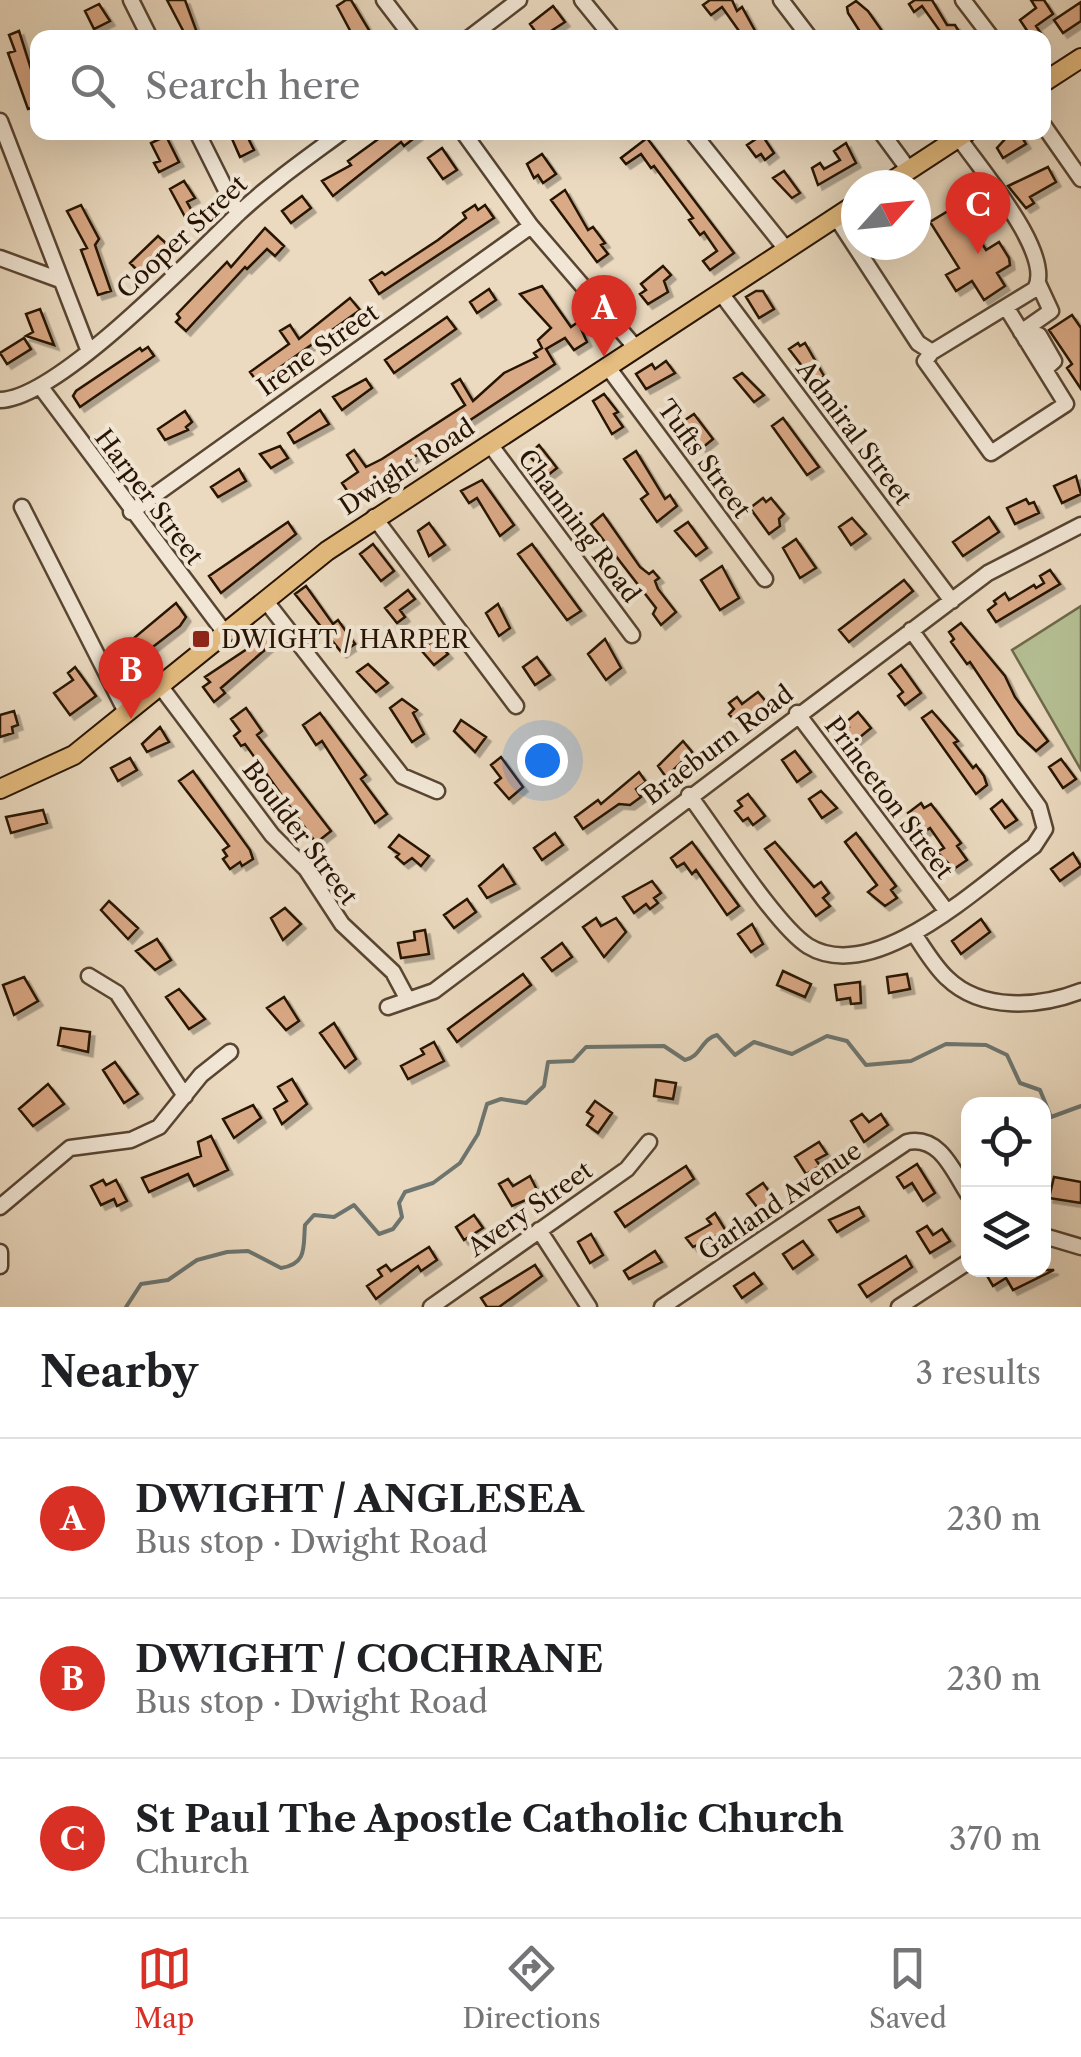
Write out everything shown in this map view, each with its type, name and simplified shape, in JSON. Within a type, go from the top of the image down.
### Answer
[{"type":"main road","points":[[1051,77],[1081,58]]},
{"type":"main road","points":[[910,170],[955,140]]},
{"type":"main road","name":"Dwight Road","points":[[0,789],[65,761],[374,517],[841,214]]},
{"type":"street","points":[[131,0],[146,30]]},
{"type":"street","points":[[384,0],[407,30]]},
{"type":"street","points":[[480,30],[519,0]]},
{"type":"street","points":[[781,0],[804,30]]},
{"type":"street","points":[[964,0],[986,30]]},
{"type":"street","points":[[587,2],[607,30]]},
{"type":"street","points":[[0,120],[88,349]]},
{"type":"street","points":[[1051,136],[1081,180]]},
{"type":"street","points":[[201,140],[238,214]]},
{"type":"street","name":"Cooper Street","points":[[0,400],[40,386],[153,301],[238,214],[332,140]]},
{"type":"street","points":[[469,140],[532,226],[636,348]]},
{"type":"street","points":[[698,140],[786,249]]},
{"type":"street","points":[[887,140],[910,170]]},
{"type":"street","points":[[966,140],[1035,250],[1041,274],[1038,283],[932,352],[925,361],[992,453],[1066,404],[1006,307]]},
{"type":"street","points":[[836,217],[918,343],[932,352]]},
{"type":"street","name":"Irene Street","points":[[130,512],[532,226]]},
{"type":"street","points":[[0,258],[60,280]]},
{"type":"street","points":[[1024,336],[1051,311],[1038,283]]},
{"type":"street","name":"Admiral Street","points":[[720,292],[952,601]]},
{"type":"street","name":"Tufts Street","points":[[607,366],[765,579]]},
{"type":"street","name":"Harper Street","points":[[40,386],[130,512],[225,633]]},
{"type":"street","name":"Channing Road","points":[[489,443],[632,635]]},
{"type":"street","points":[[22,507],[127,714]]},
{"type":"street","points":[[374,517],[516,706]]},
{"type":"street","name":"Braeburn Road","points":[[388,1007],[434,991],[797,713],[999,566],[1081,524]]},
{"type":"street","points":[[265,600],[402,776],[437,791]]},
{"type":"street","points":[[689,795],[787,927],[808,946],[839,955],[888,949],[1034,846],[1044,833],[1045,822],[1039,807],[911,630]]},
{"type":"street","name":"Boulder Street","points":[[160,688],[272,835],[306,869],[342,924],[393,972],[408,1000]]},
{"type":"street","name":"Princeton Street","points":[[797,713],[945,909]]},
{"type":"street","points":[[914,934],[947,978],[978,996],[1035,1004],[1081,990]]},
{"type":"street","points":[[89,976],[117,992],[185,1096]]},
{"type":"street","points":[[0,1207],[63,1152],[142,1136],[164,1122],[206,1070],[230,1052]]},
{"type":"street","name":"Garland Avenue","points":[[662,1307],[908,1142],[924,1141],[941,1153],[963,1187]]},
{"type":"street","name":"Avery Street","points":[[431,1307],[627,1169],[649,1142]]},
{"type":"street","points":[[539,1230],[588,1307]]},
{"type":"street","points":[[1051,1238],[1081,1246]]},
{"type":"street","points":[[0,1252],[0,1266]]},
{"type":"street","points":[[899,1307],[961,1267]]},
{"type":"green space","points":[[1081,606],[1081,770],[1012,650]]},
{"type":"building","points":[[167,0],[185,0],[196,30],[183,30]]},
{"type":"building","points":[[351,0],[369,30],[350,30],[337,6]]},
{"type":"building","points":[[710,0],[732,0],[737,11],[742,7],[755,30],[738,30],[722,7],[711,15],[703,5]]},
{"type":"building","points":[[932,0],[947,25],[955,25],[958,30],[939,30],[922,6],[914,12],[909,4]]},
{"type":"building","points":[[1031,0],[1044,0],[1053,14],[1036,26],[1039,30],[1027,30],[1020,20],[1036,8]]},
{"type":"building","points":[[856,1],[881,30],[859,30],[847,7]]},
{"type":"building","points":[[1081,2],[1081,21],[1063,33],[1054,20]]},
{"type":"building","points":[[99,4],[110,21],[94,29],[85,11]]},
{"type":"building","points":[[553,6],[565,22],[552,30],[534,30],[530,24]]},
{"type":"building","points":[[19,31],[30,66],[28,109],[8,53],[15,51],[9,35]]},
{"type":"building","points":[[168,140],[179,162],[159,172],[154,163],[160,161],[151,143]]},
{"type":"building","points":[[233,140],[249,140],[254,150],[240,157]]},
{"type":"building","points":[[377,140],[412,140],[404,146],[401,142],[333,196],[322,181],[351,165],[348,161]]},
{"type":"building","points":[[649,140],[734,253],[710,270],[703,261],[717,251],[704,232],[700,235],[689,220],[693,218],[654,166],[651,168],[641,154],[626,164],[621,158]]},
{"type":"building","points":[[765,140],[774,153],[765,160],[761,154],[756,157],[747,145]]},
{"type":"building","points":[[1004,140],[1024,140],[1026,144],[1003,158],[997,148]]},
{"type":"building","points":[[846,143],[856,163],[818,185],[812,168],[820,163],[824,169],[840,160],[834,151]]},
{"type":"building","points":[[442,148],[457,170],[443,179],[428,158]]},
{"type":"building","points":[[542,154],[556,174],[543,183],[538,175],[534,178],[527,164]]},
{"type":"building","points":[[1048,167],[1056,182],[1030,197],[1034,203],[1026,208],[1008,186]]},
{"type":"building","points":[[784,171],[800,193],[792,198],[773,178]]},
{"type":"building","points":[[184,181],[195,198],[187,202],[198,222],[190,226],[170,189]]},
{"type":"building","points":[[565,190],[588,230],[593,227],[605,243],[601,245],[608,254],[597,262],[551,200]]},
{"type":"building","points":[[302,196],[311,208],[291,223],[282,211]]},
{"type":"building","points":[[81,205],[99,239],[95,245],[111,291],[98,295],[81,250],[87,248],[67,211]]},
{"type":"building","points":[[475,205],[478,210],[485,205],[494,218],[379,294],[370,280],[382,272],[385,275],[438,240],[466,218],[463,213]]},
{"type":"building","points":[[958,205],[986,250],[999,242],[1009,258],[1010,265],[997,273],[1005,286],[984,300],[972,281],[956,291],[946,275],[959,268],[931,221]]},
{"type":"building","points":[[265,228],[284,246],[275,256],[267,249],[245,267],[186,331],[176,322],[180,318],[177,314],[227,262],[231,267]]},
{"type":"building","points":[[158,236],[169,246],[140,273],[130,263]]},
{"type":"building","points":[[663,266],[671,275],[664,281],[668,292],[648,304],[640,294],[646,290],[641,284]]},
{"type":"building","points":[[542,286],[571,327],[578,322],[587,342],[574,350],[565,338],[546,349],[555,364],[352,498],[342,483],[358,472],[347,455],[354,450],[366,467],[382,459],[465,405],[452,384],[460,379],[473,401],[504,373],[537,357],[534,353],[542,348],[538,340],[551,328],[520,294]]},
{"type":"building","points":[[489,289],[496,300],[477,313],[470,302]]},
{"type":"building","points":[[763,291],[774,309],[759,318],[746,297]]},
{"type":"building","points":[[350,298],[360,310],[258,383],[250,372],[289,344],[280,331],[290,325],[299,339]]},
{"type":"building","points":[[40,309],[54,345],[26,336],[33,332],[26,314]]},
{"type":"building","points":[[1072,315],[1081,328],[1081,389],[1067,368],[1072,364],[1049,330]]},
{"type":"building","points":[[447,317],[456,329],[394,373],[385,360]]},
{"type":"building","points":[[24,338],[31,349],[7,364],[0,353]]},
{"type":"building","points":[[805,343],[824,376],[815,383],[789,349]]},
{"type":"building","points":[[148,347],[154,356],[80,407],[73,396],[76,391],[140,348],[142,351]]},
{"type":"building","points":[[666,361],[675,373],[646,389],[636,374]]},
{"type":"building","points":[[742,373],[764,395],[754,402],[734,378]]},
{"type":"building","points":[[366,379],[372,388],[342,410],[333,397]]},
{"type":"building","points":[[604,394],[618,412],[614,414],[623,427],[612,434],[593,401]]},
{"type":"building","points":[[320,410],[329,424],[294,443],[288,433]]},
{"type":"building","points":[[185,411],[192,422],[186,427],[188,430],[165,440],[158,429]]},
{"type":"building","points":[[694,414],[713,439],[702,448],[682,422]]},
{"type":"building","points":[[783,418],[819,467],[807,475],[772,426]]},
{"type":"building","points":[[539,445],[557,468],[548,475],[528,455]]},
{"type":"building","points":[[280,446],[288,458],[271,468],[260,454]]},
{"type":"building","points":[[636,451],[665,499],[670,495],[677,506],[657,522],[641,499],[648,494],[624,459]]},
{"type":"building","points":[[239,469],[246,481],[218,497],[211,487]]},
{"type":"building","points":[[1076,476],[1081,494],[1062,503],[1054,486]]},
{"type":"building","points":[[482,480],[514,525],[500,536],[477,498],[469,503],[461,491]]},
{"type":"building","points":[[763,498],[766,502],[771,498],[784,514],[779,519],[780,526],[769,534],[750,508]]},
{"type":"building","points":[[1026,499],[1029,504],[1034,502],[1039,513],[1015,524],[1007,508]]},
{"type":"building","points":[[603,514],[640,567],[649,574],[653,571],[659,578],[655,581],[658,589],[676,612],[661,625],[653,614],[656,608],[591,524]]},
{"type":"building","points":[[989,517],[999,532],[963,556],[953,542]]},
{"type":"building","points":[[852,518],[866,534],[851,545],[839,527]]},
{"type":"building","points":[[288,522],[296,534],[221,593],[209,576]]},
{"type":"building","points":[[688,522],[707,548],[696,556],[675,531]]},
{"type":"building","points":[[429,523],[445,545],[429,556],[418,531]]},
{"type":"building","points":[[796,539],[816,568],[800,578],[783,548]]},
{"type":"building","points":[[373,544],[394,571],[381,581],[360,554]]},
{"type":"building","points":[[532,544],[581,611],[567,620],[518,554]]},
{"type":"building","points":[[722,566],[739,598],[720,610],[701,580]]},
{"type":"building","points":[[1050,570],[1060,584],[996,622],[988,610],[996,604],[994,601],[1005,593],[1009,600],[1034,585],[1036,588],[1044,583],[1040,576]]},
{"type":"building","points":[[904,580],[913,591],[849,642],[839,630]]},
{"type":"building","points":[[306,586],[333,624],[338,620],[355,644],[342,653],[295,594]]},
{"type":"building","points":[[408,590],[415,599],[400,610],[405,617],[397,623],[385,608]]},
{"type":"building","points":[[176,603],[186,617],[180,626],[123,670],[116,661],[121,658],[116,653]]},
{"type":"building","points":[[498,604],[510,628],[499,636],[486,613]]},
{"type":"building","points":[[961,623],[1005,676],[1015,697],[1048,741],[1036,751],[1018,734],[970,662],[967,664],[951,642],[954,639],[949,632]]},
{"type":"building","points":[[267,629],[275,641],[221,688],[225,693],[214,702],[203,687],[210,682],[205,677],[259,641],[255,636]]},
{"type":"building","points":[[435,639],[448,654],[434,665],[421,650]]},
{"type":"building","points":[[605,639],[621,668],[606,680],[588,654]]},
{"type":"building","points":[[537,657],[550,675],[535,685],[523,667]]},
{"type":"building","points":[[368,664],[388,683],[376,692],[357,672]]},
{"type":"building","points":[[901,665],[921,693],[905,705],[898,696],[903,692],[889,674]]},
{"type":"building","points":[[75,667],[96,696],[70,715],[54,693],[73,680],[68,673]]},
{"type":"building","points":[[758,692],[767,703],[736,722],[729,714],[734,709],[729,703],[737,697],[742,704]]},
{"type":"building","points":[[402,699],[417,710],[413,713],[424,734],[412,742],[390,708]]},
{"type":"building","points":[[246,708],[262,731],[257,735],[331,831],[316,843],[245,744],[241,746],[234,736],[240,731],[231,719]]},
{"type":"building","points":[[14,711],[18,725],[12,727],[13,733],[0,737],[0,715]]},
{"type":"building","points":[[932,711],[958,741],[954,743],[973,768],[976,765],[984,776],[987,785],[976,794],[922,718]]},
{"type":"building","points":[[858,712],[871,728],[854,742],[845,730],[849,727],[846,722]]},
{"type":"building","points":[[320,713],[366,775],[361,779],[387,814],[375,823],[322,741],[316,745],[303,725]]},
{"type":"building","points":[[461,720],[486,737],[475,752],[454,731]]},
{"type":"building","points":[[160,727],[169,742],[147,752],[142,744]]},
{"type":"building","points":[[683,741],[692,752],[666,777],[658,766]]},
{"type":"building","points":[[795,751],[811,772],[797,782],[782,760]]},
{"type":"building","points":[[501,757],[523,787],[509,799],[495,783],[501,778],[491,765]]},
{"type":"building","points":[[130,758],[137,770],[118,781],[111,768]]},
{"type":"building","points":[[1061,759],[1076,779],[1063,788],[1049,767]]},
{"type":"building","points":[[193,771],[250,850],[253,859],[242,866],[240,862],[230,869],[223,859],[227,856],[223,850],[229,846],[179,781]]},
{"type":"building","points":[[639,772],[646,782],[636,789],[641,797],[630,805],[619,804],[583,829],[575,817],[598,800],[601,804]]},
{"type":"building","points":[[821,791],[837,808],[822,818],[809,799]]},
{"type":"building","points":[[748,794],[765,816],[753,825],[735,811],[742,806],[738,801]]},
{"type":"building","points":[[1002,800],[1017,820],[1005,828],[991,809]]},
{"type":"building","points":[[921,803],[924,808],[931,804],[961,843],[957,846],[967,860],[954,869],[937,852],[944,848],[930,828],[923,833],[908,813]]},
{"type":"building","points":[[43,810],[47,823],[11,833],[6,817]]},
{"type":"building","points":[[555,833],[563,845],[542,860],[534,848]]},
{"type":"building","points":[[856,833],[896,886],[891,890],[897,898],[885,906],[868,892],[877,885],[845,842]]},
{"type":"building","points":[[399,835],[429,856],[421,866],[412,858],[404,864],[396,857],[399,854],[389,847]]},
{"type":"building","points":[[692,842],[739,906],[727,915],[696,870],[692,874],[684,863],[677,867],[671,858]]},
{"type":"building","points":[[775,842],[814,887],[821,882],[829,893],[823,898],[830,906],[816,916],[765,849]]},
{"type":"building","points":[[1073,853],[1081,866],[1060,881],[1051,869]]},
{"type":"building","points":[[503,865],[515,884],[487,898],[479,886]]},
{"type":"building","points":[[652,881],[661,893],[654,898],[658,903],[650,909],[646,904],[634,913],[623,897]]},
{"type":"building","points":[[467,899],[476,912],[454,928],[444,915]]},
{"type":"building","points":[[109,901],[138,928],[128,939],[101,910]]},
{"type":"building","points":[[285,908],[301,924],[283,940],[271,918]]},
{"type":"building","points":[[596,918],[601,926],[616,918],[626,932],[604,957],[583,927]]},
{"type":"building","points":[[981,919],[990,932],[961,954],[952,941]]},
{"type":"building","points":[[752,924],[763,944],[751,952],[738,934]]},
{"type":"building","points":[[425,930],[429,954],[401,958],[398,943],[415,940],[414,932]]},
{"type":"building","points":[[157,939],[171,960],[155,970],[136,951]]},
{"type":"building","points":[[562,943],[572,957],[552,971],[542,958]]},
{"type":"building","points":[[783,971],[811,984],[805,997],[777,985]]},
{"type":"building","points":[[523,974],[531,985],[457,1042],[448,1029]]},
{"type":"building","points":[[907,974],[910,989],[889,993],[887,977]]},
{"type":"building","points":[[24,977],[38,1001],[14,1015],[3,985]]},
{"type":"building","points":[[860,982],[861,1003],[851,1004],[850,998],[837,1000],[835,985]]},
{"type":"building","points":[[179,989],[205,1019],[189,1029],[166,997]]},
{"type":"building","points":[[284,997],[299,1021],[286,1030],[267,1008]]},
{"type":"building","points":[[334,1023],[356,1059],[345,1068],[320,1033]]},
{"type":"building","points":[[61,1028],[90,1032],[88,1052],[58,1045]]},
{"type":"building","points":[[434,1042],[444,1061],[408,1079],[401,1066],[424,1054],[421,1049]]},
{"type":"building","points":[[115,1062],[138,1094],[124,1103],[103,1070]]},
{"type":"building","points":[[292,1079],[307,1104],[282,1124],[274,1109],[287,1101],[278,1087]]},
{"type":"building","points":[[656,1080],[676,1083],[673,1099],[654,1096]]},
{"type":"building","points":[[48,1084],[64,1104],[33,1126],[19,1109]]},
{"type":"building","points":[[595,1101],[612,1113],[598,1133],[587,1125],[593,1116],[587,1112]]},
{"type":"building","points":[[253,1105],[261,1118],[234,1138],[223,1119]]},
{"type":"building","points":[[862,1114],[869,1122],[881,1114],[888,1125],[864,1142],[851,1121]]},
{"type":"building","points":[[211,1136],[228,1170],[194,1186],[188,1174],[149,1192],[142,1178],[201,1156],[198,1142]]},
{"type":"building","points":[[819,1142],[827,1154],[816,1160],[820,1166],[806,1174],[795,1157]]},
{"type":"building","points":[[917,1164],[935,1193],[923,1201],[912,1183],[904,1188],[897,1177]]},
{"type":"building","points":[[686,1166],[694,1179],[625,1227],[615,1212]]},
{"type":"building","points":[[530,1176],[537,1190],[531,1194],[533,1197],[512,1206],[499,1184],[508,1179],[513,1186]]},
{"type":"building","points":[[1054,1177],[1081,1182],[1081,1203],[1051,1198]]},
{"type":"building","points":[[103,1180],[106,1185],[116,1180],[127,1201],[117,1206],[114,1199],[101,1205],[91,1186]]},
{"type":"building","points":[[763,1183],[778,1204],[763,1215],[747,1194]]},
{"type":"building","points":[[859,1207],[864,1216],[837,1232],[829,1220]]},
{"type":"building","points":[[715,1213],[726,1231],[693,1247],[686,1238],[711,1224],[707,1219]]},
{"type":"building","points":[[474,1215],[483,1228],[464,1240],[456,1227]]},
{"type":"building","points":[[927,1226],[933,1235],[942,1229],[950,1241],[930,1253],[917,1232]]},
{"type":"building","points":[[591,1234],[603,1255],[590,1263],[578,1242]]},
{"type":"building","points":[[803,1241],[813,1255],[793,1269],[783,1254]]},
{"type":"building","points":[[429,1247],[437,1260],[421,1271],[418,1266],[376,1299],[367,1286],[382,1276],[378,1270],[386,1265],[391,1271]]},
{"type":"building","points":[[655,1251],[662,1262],[629,1279],[624,1271]]},
{"type":"building","points":[[906,1256],[912,1267],[867,1297],[859,1285]]},
{"type":"building","points":[[535,1265],[542,1276],[499,1307],[487,1307],[481,1298]]},
{"type":"building","points":[[754,1273],[762,1284],[742,1298],[734,1286]]},
{"type":"building","points":[[988,1277],[1040,1277],[1013,1290],[1006,1278],[993,1286]]},
{"type":"waterway","points":[[126,1307],[141,1284],[168,1280],[197,1260],[227,1252],[248,1251],[281,1268],[290,1266],[300,1258],[305,1225],[314,1215],[334,1217],[354,1205],[379,1234],[393,1229],[402,1217],[399,1203],[405,1192],[433,1183],[460,1163],[478,1134],[487,1104],[501,1099],[526,1103],[544,1086],[548,1062],[573,1061],[586,1047],[664,1046],[685,1060],[717,1035],[735,1055],[754,1042],[792,1054],[827,1036],[847,1041],[866,1065],[911,1061],[946,1044],[986,1045],[1007,1055],[1020,1083],[1040,1090],[1051,1117],[1081,1106]]},
{"type":"place","name":"St Paul The Apostle Catholic Church","points":[[978,254]]},
{"type":"place","name":"DWIGHT / ANGLESEA","points":[[604,357]]},
{"type":"place","name":"DWIGHT / HARPER","points":[[201,639]]},
{"type":"place","name":"DWIGHT / COCHRANE","points":[[131,719]]}]
